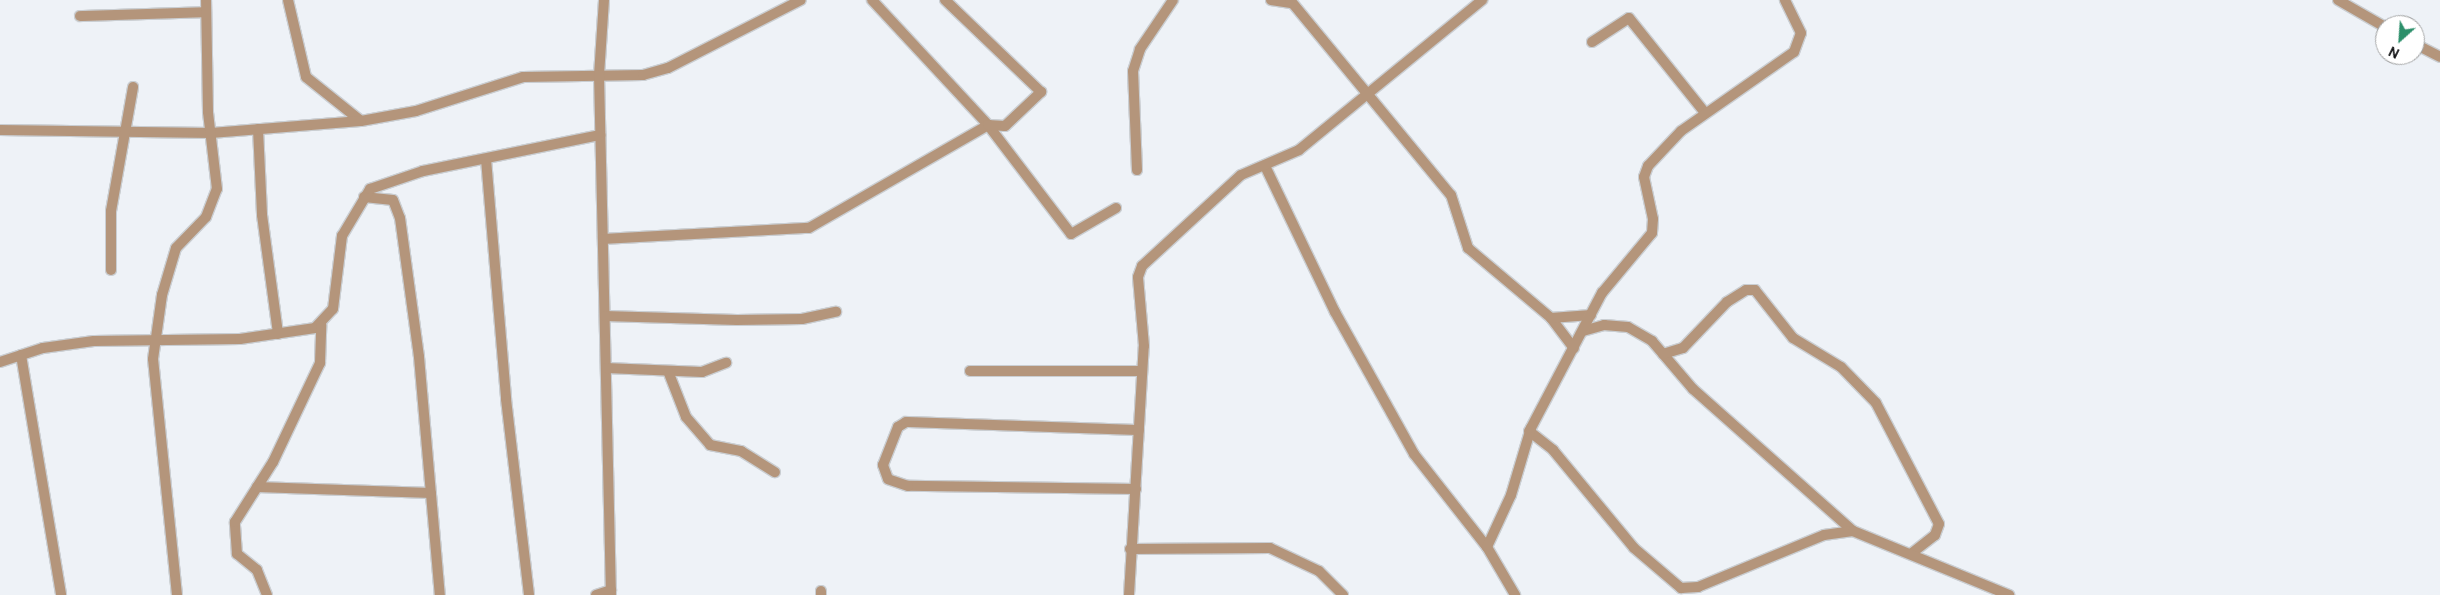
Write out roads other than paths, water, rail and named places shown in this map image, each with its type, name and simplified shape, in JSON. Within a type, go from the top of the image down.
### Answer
[{"type":"street","points":[[178,595],[157,408],[156,341],[176,248],[215,201],[217,171],[211,133],[206,0]]},
{"type":"street","points":[[288,0],[306,77],[361,121]]},
{"type":"street","points":[[596,595],[611,593],[599,75],[604,0]]},
{"type":"street","points":[[0,130],[128,134],[211,133],[361,121],[416,110],[523,77],[642,75],[668,68],[801,0]]},
{"type":"street","points":[[872,0],[988,125],[1071,234],[1116,208]]},
{"type":"street","points":[[603,239],[809,228],[988,125],[1005,126],[1041,92],[945,0]]},
{"type":"street","points":[[1136,170],[1133,71],[1140,49],[1173,0]]},
{"type":"street","points":[[1271,0],[1290,2],[1451,195],[1468,248],[1551,318],[1574,348]]},
{"type":"street","points":[[1129,595],[1130,549],[1136,489],[1142,371],[1138,277],[1142,266],[1241,175],[1266,168],[1321,134],[1365,94],[1482,0]]},
{"type":"street","points":[[1487,547],[1511,496],[1529,432],[1591,316],[1617,273],[1652,233],[1653,219],[1644,177],[1648,166],[1705,113],[1797,48],[1801,33],[1785,0]]},
{"type":"street","points":[[2338,0],[2375,21]]},
{"type":"street","points":[[80,16],[206,12]]},
{"type":"street","points":[[1592,42],[1629,18],[1705,113]]},
{"type":"street","points":[[2425,49],[2440,57]]},
{"type":"street","points":[[111,270],[111,211],[128,134],[133,87]]},
{"type":"street","points":[[258,129],[262,215],[278,334]]},
{"type":"street","points":[[267,595],[261,575],[238,556],[235,543],[236,516],[257,487],[320,363],[321,325],[337,299],[342,236],[364,197],[380,182],[600,136]]},
{"type":"street","points":[[486,159],[506,399],[529,595]]},
{"type":"street","points":[[1266,168],[1335,312],[1414,454],[1487,547],[1515,595]]},
{"type":"street","points":[[364,197],[393,200],[400,218],[431,493],[440,595]]},
{"type":"street","points":[[1663,354],[1683,348],[1727,302],[1746,290],[1755,290],[1793,338],[1841,367],[1876,403],[1939,524],[1936,535],[1912,553]]},
{"type":"street","points":[[605,316],[737,320],[802,318],[836,312]]},
{"type":"street","points":[[1551,318],[1591,316]]},
{"type":"street","points":[[0,362],[21,355],[94,341],[156,341],[278,334],[321,325]]},
{"type":"street","points":[[1583,331],[1604,325],[1628,327],[1663,354],[1693,389],[1853,531],[1912,553],[2009,595]]},
{"type":"street","points":[[21,355],[61,595]]},
{"type":"street","points":[[606,368],[702,372],[726,363]]},
{"type":"street","points":[[668,371],[686,417],[710,445],[741,451],[775,472]]},
{"type":"street","points":[[970,371],[1142,371]]},
{"type":"street","points":[[1136,489],[908,486],[894,483],[883,470],[898,427],[906,422],[1139,430]]},
{"type":"street","points":[[1529,432],[1553,450],[1634,548],[1681,588],[1698,587],[1824,535],[1853,531]]},
{"type":"street","points":[[257,487],[431,493]]},
{"type":"street","points":[[1130,549],[1270,548],[1319,570],[1343,595]]}]
